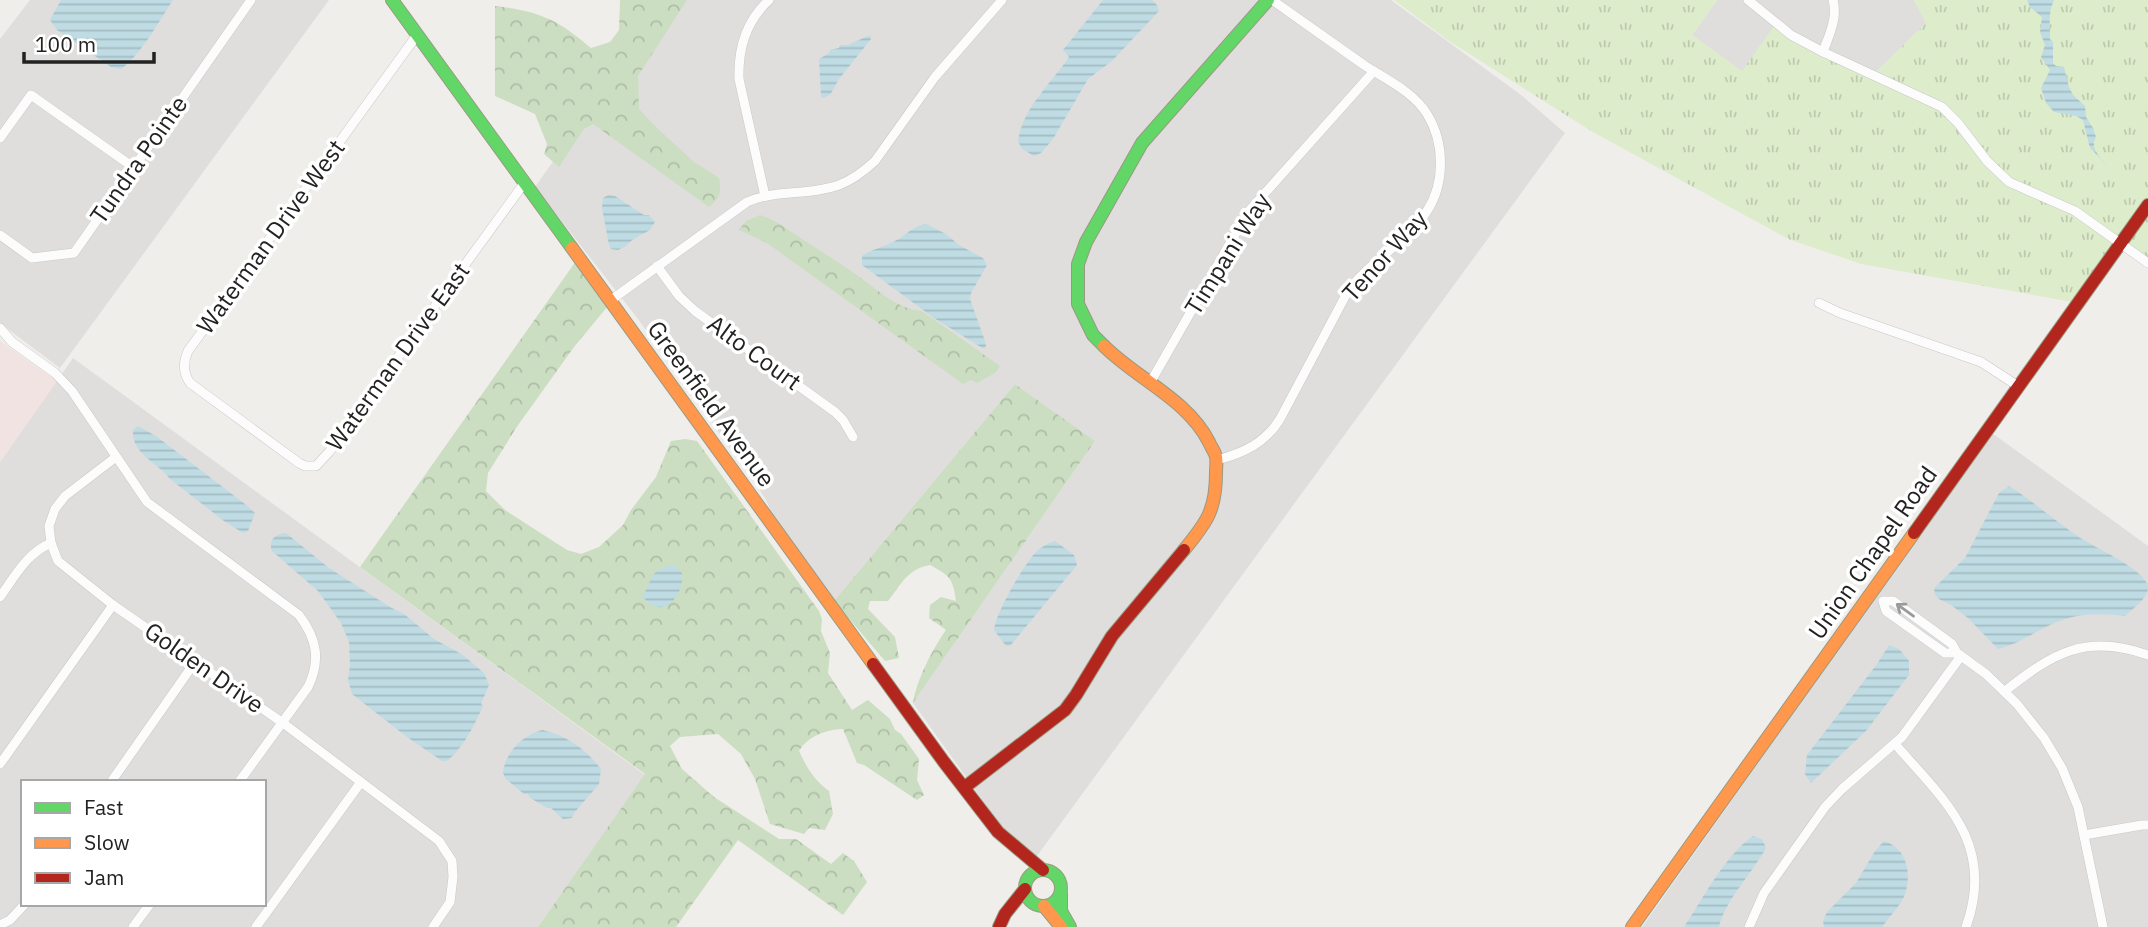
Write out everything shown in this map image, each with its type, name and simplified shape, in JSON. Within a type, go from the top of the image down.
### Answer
[{"type":"main road","name":"Greenfield Avenue","points":[[392,0],[898,700],[998,832],[1026,859],[1043,870]]},
{"type":"main road","points":[[965,787],[1072,702],[1105,646],[1204,525],[1216,496],[1217,460],[1209,438],[1196,419],[1102,348],[1087,327],[1081,316],[1076,294],[1078,261],[1091,231],[1143,142],[1270,0]]},
{"type":"main road","name":"Union Chapel Road","points":[[1632,927],[2148,205]]},
{"type":"main road","name":"Greenfield Avenue","points":[[998,832],[1002,844],[1019,864],[1025,886]]},
{"type":"main road","points":[[1001,924],[1032,874],[1043,870],[1058,877],[1061,883],[1061,911],[1070,927]]},
{"type":"main road","points":[[1025,886],[1030,901],[1041,906],[1061,927]]},
{"type":"main road","points":[[1001,924],[1023,909],[1053,904],[1061,894]]},
{"type":"street","name":"Tundra Pointe","points":[[0,234],[32,258],[74,253],[251,0]]},
{"type":"street","points":[[765,196],[739,79],[738,63],[753,18],[769,0]]},
{"type":"street","points":[[611,300],[736,208],[765,196],[837,186],[864,171],[875,161],[944,65],[1002,0]]},
{"type":"street","name":"Tenor Way","points":[[1217,460],[1242,452],[1270,432],[1280,419],[1348,291],[1418,224],[1432,204],[1440,176],[1438,143],[1427,114],[1411,97],[1270,0]]},
{"type":"street","points":[[1748,0],[1791,34],[1823,52],[1942,107],[1997,173],[2009,182],[2075,211],[2148,263]]},
{"type":"street","points":[[1823,52],[1832,29],[1835,8],[1833,0]]},
{"type":"street","name":"Waterman Drive West","points":[[249,427],[190,383],[185,372],[185,358],[418,35]]},
{"type":"street","name":"Timpani Way","points":[[1150,383],[1248,212],[1374,71]]},
{"type":"street","points":[[0,138],[31,94],[133,167]]},
{"type":"street","name":"Waterman Drive East","points":[[249,427],[299,463],[310,467],[321,463],[525,181]]},
{"type":"street","name":"Alto Court","points":[[657,266],[686,303],[835,412],[853,438]]},
{"type":"street","points":[[1819,303],[1840,313],[1972,359],[2018,386]]},
{"type":"street","points":[[0,328],[12,342],[63,381],[147,502],[299,615],[311,631],[315,672],[308,687],[240,780]]},
{"type":"street","points":[[0,339],[12,342]]},
{"type":"street","points":[[0,597],[27,560],[39,548],[51,543],[49,526],[55,509],[65,496],[116,457]]},
{"type":"street","name":"Golden Drive","points":[[51,543],[58,561],[113,605],[283,723],[439,841],[452,861],[453,877],[450,902],[433,927]]},
{"type":"street","points":[[1871,592],[1883,601],[1892,601],[1952,644],[1959,654],[2005,691],[2043,738],[2062,768],[2078,807],[2103,927]]},
{"type":"street","points":[[0,764],[113,605]]},
{"type":"street","points":[[2005,691],[2035,667],[2066,651],[2102,646],[2121,647],[2148,655]]},
{"type":"street","points":[[1749,927],[1764,893],[1825,807],[1895,744],[1959,654]]},
{"type":"street","points":[[112,780],[195,662]]},
{"type":"street","points":[[1895,744],[1951,808],[1968,841],[1975,881],[1966,927]]},
{"type":"street","points":[[256,927],[361,782]]},
{"type":"street","points":[[2084,835],[2148,825]]},
{"type":"street","points":[[0,925],[10,920],[23,906]]},
{"type":"street","points":[[133,927],[149,906]]},
{"type":"shaded area","points":[[30,0],[329,0],[60,368],[0,323],[0,39]]},
{"type":"shaded area","points":[[667,0],[1391,0],[1521,95],[1565,133],[1034,860],[1015,845],[913,703],[1095,441],[1015,384],[834,601],[773,517],[758,487],[638,319],[535,187]]},
{"type":"shaded area","points":[[1717,0],[1914,0],[1926,23],[1873,75],[1742,72],[1692,35]]},
{"type":"shaded area","points":[[0,341],[57,381],[0,462]]},
{"type":"shaded area","points":[[73,358],[645,775],[538,927],[0,927],[0,462]]},
{"type":"shaded area","points":[[1992,433],[2148,546],[2148,927],[1642,927]]},
{"type":"green space","points":[[620,0],[687,0],[638,76],[639,109],[694,162],[719,178],[719,194],[709,207],[593,124],[584,129],[559,167],[544,154],[547,144],[535,114],[495,96],[495,6],[547,18],[591,48],[610,42],[619,30]]},
{"type":"green space","points":[[1394,0],[1717,0],[1692,35],[1742,71],[1776,23],[1873,75],[1926,23],[1914,0],[2148,0],[2148,263],[2121,243],[2078,303],[1861,264],[1788,239],[1591,131],[1449,41]]},
{"type":"green space","points":[[760,215],[786,228],[890,299],[905,307],[922,311],[1000,366],[995,373],[977,383],[971,380],[963,384],[767,243],[739,230],[746,221]]},
{"type":"green space","points":[[576,261],[608,306],[574,347],[516,428],[488,473],[486,491],[505,510],[567,550],[581,554],[599,547],[623,525],[656,477],[671,441],[697,441],[819,611],[822,619],[821,631],[830,653],[828,673],[852,710],[868,700],[890,719],[895,730],[919,759],[917,780],[924,795],[917,800],[857,763],[843,729],[824,732],[812,738],[799,751],[811,773],[829,791],[833,814],[825,830],[809,828],[804,834],[770,824],[755,779],[741,754],[718,734],[680,737],[670,746],[682,769],[714,797],[779,839],[796,839],[831,864],[843,853],[854,861],[867,882],[843,915],[738,840],[676,927],[538,927],[645,774],[360,567]]},
{"type":"green space","points":[[1015,384],[1095,441],[913,703],[926,665],[946,630],[929,618],[930,605],[941,597],[956,601],[949,578],[930,565],[922,567],[905,579],[888,601],[870,601],[868,609],[895,637],[899,658],[885,661],[834,601]]},
{"type":"water","points":[[61,0],[173,0],[143,47],[121,69],[111,67],[57,30],[50,20]]},
{"type":"water","points":[[1103,0],[1152,0],[1159,11],[1112,61],[1088,79],[1053,139],[1041,153],[1034,156],[1022,149],[1018,141],[1026,117],[1069,57],[1063,50]]},
{"type":"water","points":[[2027,0],[2054,0],[2050,19],[2053,63],[2064,67],[2073,95],[2085,106],[2086,117],[2096,137],[2095,149],[2109,167],[2090,148],[2083,120],[2054,112],[2046,103],[2041,88],[2050,70],[2041,57],[2045,45],[2040,32],[2042,17],[2030,7]]},
{"type":"water","points":[[870,35],[871,39],[839,79],[830,95],[823,98],[819,59],[840,45],[848,45]]},
{"type":"water","points":[[608,195],[615,196],[644,215],[649,215],[655,222],[650,230],[618,250],[611,249],[609,245],[602,208],[603,198]]},
{"type":"water","points":[[926,224],[983,258],[987,265],[970,299],[985,341],[984,349],[934,318],[862,265],[862,256]]},
{"type":"water","points":[[138,426],[156,436],[255,513],[248,531],[243,533],[224,521],[147,458],[136,446],[133,430]]},
{"type":"water","points":[[2009,486],[2079,537],[2139,573],[2148,587],[2143,600],[2125,616],[2092,614],[2067,618],[1998,649],[1968,618],[1939,599],[1934,588],[1965,558],[1999,493]]},
{"type":"water","points":[[286,533],[329,568],[404,614],[434,639],[463,655],[484,673],[489,685],[481,704],[483,706],[463,743],[447,761],[442,761],[407,737],[352,694],[348,680],[349,642],[341,623],[318,591],[272,551],[273,538]]},
{"type":"water","points":[[1055,541],[1074,555],[1077,565],[1010,646],[1006,646],[994,630],[1005,601],[1031,558],[1040,548]]},
{"type":"water","points":[[676,566],[682,573],[680,590],[670,604],[656,607],[642,595],[656,572]]},
{"type":"water","points":[[1889,645],[1899,649],[1909,661],[1909,675],[1866,731],[1811,783],[1805,774],[1807,755]]},
{"type":"water","points":[[542,730],[575,744],[601,769],[599,784],[572,818],[563,819],[551,808],[524,794],[506,779],[503,773],[507,759],[516,746],[528,736]]},
{"type":"water","points":[[1753,836],[1762,839],[1766,848],[1727,907],[1719,927],[1684,927],[1733,854]]},
{"type":"water","points":[[1884,841],[1898,849],[1906,863],[1907,886],[1898,907],[1882,927],[1824,927],[1823,921],[1827,912],[1856,883]]},
{"type":"traffic: fast","points":[[392,0],[572,248]]},
{"type":"traffic: fast","points":[[1104,346],[1093,335],[1078,304],[1078,264],[1086,242],[1142,143],[1268,0]]},
{"type":"traffic: fast","points":[[1043,870],[1056,875],[1061,888],[1056,901],[1043,906],[1030,901],[1025,888],[1030,875],[1043,870]]},
{"type":"traffic: fast","points":[[1061,894],[1061,911],[1070,927]]},
{"type":"traffic: slow","points":[[572,248],[873,664]]},
{"type":"traffic: slow","points":[[1104,346],[1175,401],[1200,427],[1215,453],[1216,486],[1212,506],[1199,531],[1184,550]]},
{"type":"traffic: slow","points":[[1632,927],[1914,533]]},
{"type":"traffic: slow","points":[[1044,906],[1061,927]]},
{"type":"traffic: jam","points":[[1914,533],[2148,205]]},
{"type":"traffic: jam","points":[[965,787],[1065,710],[1112,636],[1184,550]]},
{"type":"traffic: jam","points":[[873,664],[998,832],[1043,870]]},
{"type":"traffic: jam","points":[[999,927],[1005,914],[1025,889]]}]
